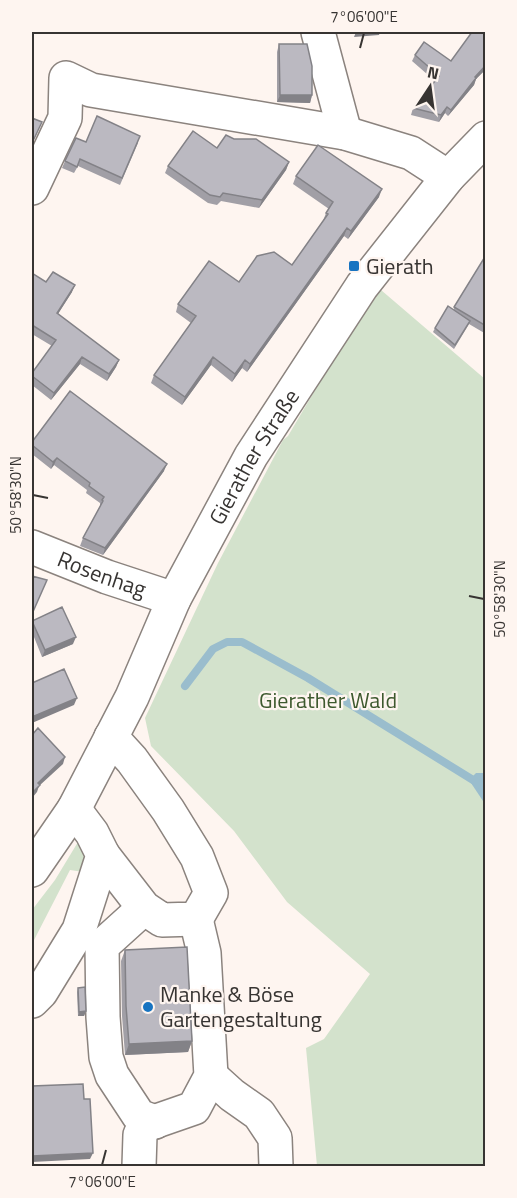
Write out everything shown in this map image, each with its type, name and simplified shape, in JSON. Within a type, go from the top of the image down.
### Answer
[{"type":"street","points":[[318,32],[345,133]]},
{"type":"street","points":[[32,188],[65,118],[66,78],[91,90],[345,133],[411,153],[448,177]]},
{"type":"street","name":"Gierather Straße","points":[[32,870],[74,809],[132,697],[174,598],[251,456],[362,286],[448,177],[486,138]]},
{"type":"street","name":"Rosenhag","points":[[32,547],[107,577],[174,598]]},
{"type":"street","points":[[111,737],[132,760],[168,810],[197,857],[211,893],[196,919],[204,953],[211,1076],[194,1108],[145,1125],[140,1136],[139,1167]]},
{"type":"street","points":[[74,809],[92,833],[103,855],[144,908],[162,920],[196,919]]},
{"type":"street","points":[[32,1001],[41,992],[79,930],[103,855]]},
{"type":"street","points":[[144,908],[102,946],[103,1017],[106,1057],[112,1075],[138,1116],[155,1122]]},
{"type":"street","points":[[211,1076],[232,1095],[259,1114],[275,1138],[276,1167]]},
{"type":"green space","name":"Gierather Wald","points":[[381,290],[485,379],[485,1166],[317,1166],[306,1048],[324,1039],[370,974],[287,902],[234,831],[151,746],[145,718],[218,563],[283,440],[288,436],[341,346]]},
{"type":"green space","points":[[78,842],[88,847],[90,873],[70,870],[32,944],[32,910],[55,880]]},
{"type":"water","points":[[476,773],[485,773],[485,804],[469,780]]},
{"type":"building","points":[[472,32],[486,32],[486,65],[476,78],[451,110],[447,107],[441,115],[413,108],[439,76],[415,55],[424,42],[451,61]]},
{"type":"building","points":[[279,44],[307,44],[312,66],[312,95],[280,95]]},
{"type":"building","points":[[97,116],[140,136],[122,178],[80,159],[77,167],[65,161],[76,138],[86,142]]},
{"type":"building","points":[[32,118],[42,122],[32,143]]},
{"type":"building","points":[[193,131],[217,148],[226,135],[234,139],[256,139],[289,162],[262,200],[223,193],[220,197],[210,195],[168,166]]},
{"type":"building","points":[[318,145],[382,189],[351,231],[347,228],[250,364],[245,360],[235,374],[213,357],[185,397],[154,375],[196,316],[178,304],[209,261],[239,282],[257,256],[274,252],[292,265],[328,214],[326,213],[333,202],[296,176]]},
{"type":"building","points":[[486,255],[486,326],[454,307]]},
{"type":"building","points":[[53,272],[75,285],[57,313],[119,360],[109,374],[82,357],[54,393],[32,376],[56,340],[32,325],[32,273],[46,282]]},
{"type":"building","points":[[448,306],[470,321],[455,345],[435,328]]},
{"type":"building","points":[[70,391],[167,464],[105,548],[83,538],[104,497],[89,486],[90,483],[57,458],[53,462],[32,445]]},
{"type":"building","points":[[32,576],[47,580],[32,614]]},
{"type":"building","points":[[62,607],[76,637],[45,650],[32,621]]},
{"type":"building","points":[[64,669],[77,698],[32,717],[32,683]]},
{"type":"building","points":[[38,728],[65,757],[38,783],[40,785],[32,793],[32,735]]},
{"type":"building","name":"Manke & Böse Gartengestaltung","points":[[187,947],[192,1041],[129,1044],[125,950]]},
{"type":"building","points":[[85,987],[86,1011],[79,1012],[78,988]]},
{"type":"building","points":[[83,1084],[84,1099],[90,1099],[93,1153],[32,1156],[32,1086]]},
{"type":"waterway","points":[[185,686],[213,649],[227,642],[242,642],[308,678],[486,788]]},
{"type":"place","name":"Gierath","points":[[354,266]]},
{"type":"place","name":"Manke & Böse Gartengestaltung","points":[[148,1007]]}]
